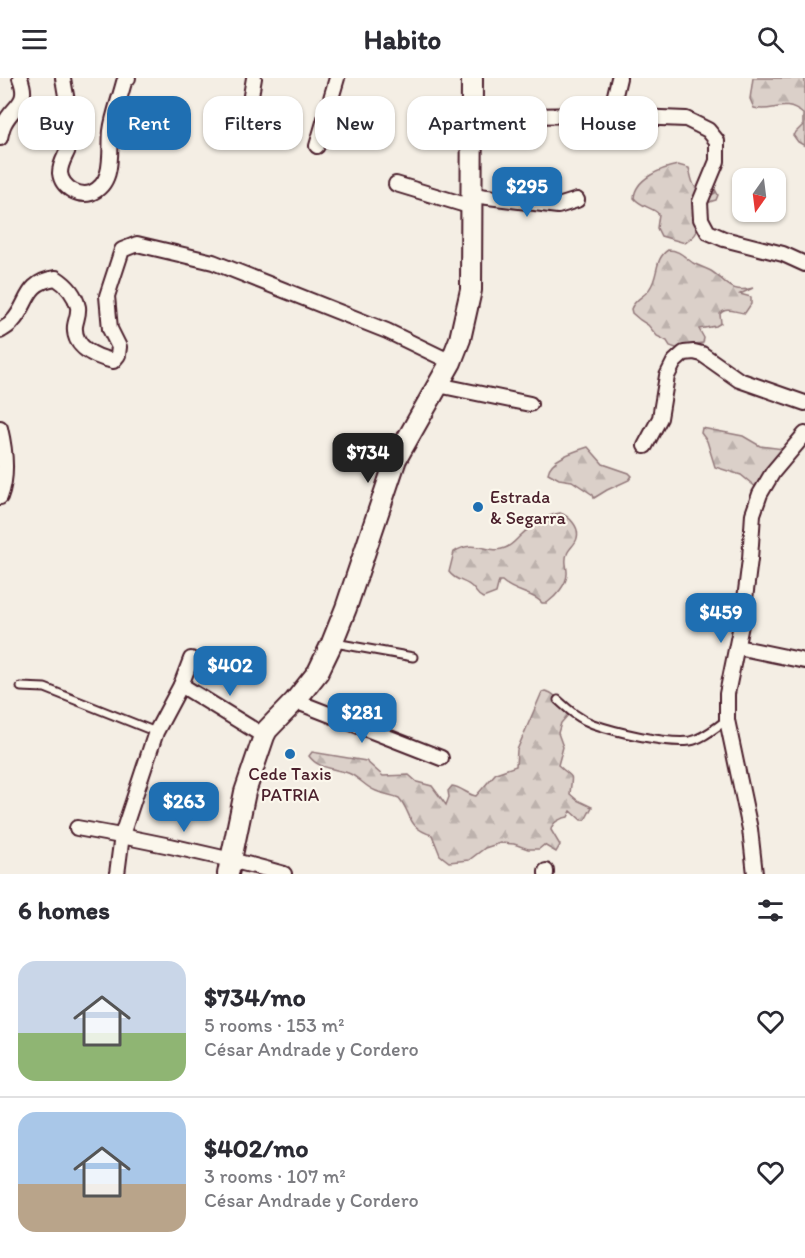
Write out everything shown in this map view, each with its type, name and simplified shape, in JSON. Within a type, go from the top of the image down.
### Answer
[{"type":"street","points":[[0,138],[4,123],[23,99],[24,89],[20,78]]},
{"type":"street","points":[[63,78],[70,140],[68,151],[62,160],[60,173],[62,181],[68,188],[78,194],[87,195],[101,188],[105,180],[110,165],[111,130],[124,82],[128,78]]},
{"type":"street","points":[[251,96],[254,78]]},
{"type":"street","points":[[332,96],[337,78]]},
{"type":"street","points":[[472,78],[472,96]]},
{"type":"street","points":[[615,96],[619,78]]},
{"type":"street","points":[[658,118],[686,119],[708,130],[717,141],[717,161],[700,202],[701,219],[708,232],[724,239],[783,254],[805,264]]},
{"type":"street","points":[[229,866],[245,792],[264,736],[318,672],[346,608],[396,459],[451,362],[460,339],[471,290],[472,150]]},
{"type":"street","points":[[396,184],[472,201],[558,206],[577,200]]},
{"type":"street","points":[[0,331],[12,322],[28,292],[47,279],[56,278],[67,285],[74,296],[78,309],[75,327],[77,337],[84,348],[91,355],[113,361],[118,354],[119,347],[110,328],[107,296],[122,250],[137,244],[213,262],[240,272],[387,331],[451,362]]},
{"type":"street","points":[[645,446],[660,418],[667,376],[674,362],[684,353],[702,354],[745,383],[805,404]]},
{"type":"street","points":[[438,385],[530,404]]},
{"type":"street","points":[[0,428],[4,442],[5,485],[0,496]]},
{"type":"street","points":[[755,874],[750,829],[727,720],[727,694],[749,570],[753,514],[760,494],[773,472],[805,434]]},
{"type":"street","points":[[737,647],[805,661]]},
{"type":"street","points":[[117,874],[122,835],[156,732],[181,685],[191,658]]},
{"type":"street","points":[[181,685],[264,736]]},
{"type":"street","points":[[295,701],[441,758]]},
{"type":"street","points":[[77,828],[122,835],[229,866],[284,874]]},
{"type":"lane","points":[[332,642],[412,657]]},
{"type":"lane","points":[[21,687],[45,688],[156,732]]},
{"type":"lane","points":[[558,700],[575,715],[592,724],[641,736],[678,741],[692,741],[727,720]]},
{"type":"green space","points":[[753,78],[805,78],[805,146],[793,135],[803,125],[803,114],[796,109],[784,106],[767,109],[754,108],[750,99]]},
{"type":"green space","points":[[678,165],[689,168],[696,188],[710,196],[715,193],[715,189],[718,195],[716,200],[704,208],[696,233],[685,243],[661,236],[657,228],[659,214],[634,198],[635,191],[644,180],[657,172]]},
{"type":"green space","points":[[668,250],[679,253],[693,263],[711,271],[734,288],[753,288],[740,294],[751,297],[751,304],[745,313],[728,310],[722,312],[720,314],[721,323],[699,329],[704,338],[703,343],[687,345],[679,349],[670,346],[667,341],[657,336],[648,325],[632,313],[631,309],[650,288],[661,258]]},
{"type":"green space","points":[[702,428],[743,436],[760,446],[784,449],[757,488],[741,475],[715,467],[707,441],[701,433]]},
{"type":"green space","points":[[588,447],[603,464],[632,476],[629,480],[594,498],[572,481],[559,479],[548,473],[558,460]]},
{"type":"green space","points":[[560,513],[573,522],[578,534],[566,557],[567,577],[563,586],[547,603],[542,603],[502,581],[499,581],[496,593],[483,598],[470,585],[455,578],[449,572],[454,552],[469,546],[493,550],[505,548],[538,521]]},
{"type":"green space","points":[[545,691],[556,697],[568,715],[561,723],[558,733],[563,747],[558,765],[572,778],[570,794],[592,807],[585,820],[581,820],[571,811],[568,817],[560,819],[553,825],[551,830],[560,845],[556,852],[544,845],[539,849],[528,849],[514,844],[500,843],[485,848],[469,860],[449,862],[440,855],[432,835],[414,824],[399,798],[372,789],[348,773],[322,766],[309,756],[312,752],[366,761],[383,776],[409,775],[417,782],[432,786],[446,805],[449,797],[448,791],[452,786],[476,796],[496,773],[516,766],[517,750],[542,692]]},
{"type":"place","name":"Estrada & Segarra","points":[[478,507]]},
{"type":"place","name":"Cede Taxis PATRIA","points":[[290,754]]}]
